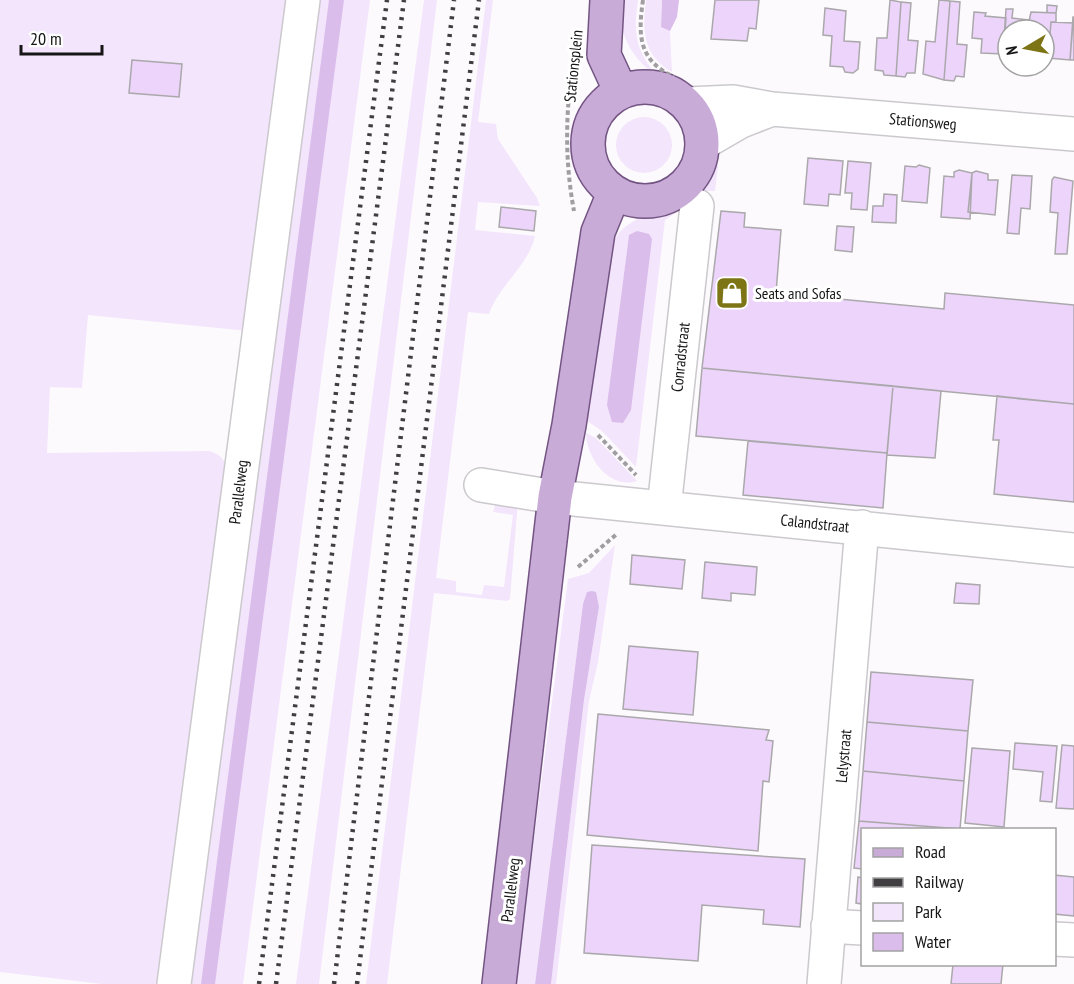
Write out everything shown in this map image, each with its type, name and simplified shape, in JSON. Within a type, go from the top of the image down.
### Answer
[{"type":"main road","name":"Stationsplein","points":[[607,0],[604,55],[621,92]]},
{"type":"main road","points":[[656,87],[677,96],[682,91],[701,128],[703,142],[695,172],[674,194],[644,202],[614,193],[594,170],[588,141],[597,112],[621,92],[632,88],[656,87]]},
{"type":"main road","name":"Parallelweg","points":[[498,984],[555,497],[569,425],[598,232],[614,193]]},
{"type":"street","name":"Parallelweg","points":[[174,984],[303,0]]},
{"type":"street","name":"Stationsweg","points":[[682,91],[772,109],[1074,134]]},
{"type":"street","name":"Stationsweg","points":[[703,142],[741,121],[772,109]]},
{"type":"street","name":"Conradstraat","points":[[663,508],[697,206]]},
{"type":"street","name":"Calandstraat","points":[[481,485],[555,497],[1074,550]]},
{"type":"street","name":"Lelystraat","points":[[824,984],[862,527]]},
{"type":"street","points":[[828,926],[861,928]]},
{"type":"street","points":[[1056,939],[1074,940]]},
{"type":"path","points":[[643,0],[639,30],[643,49],[682,91]]},
{"type":"path","name":"Stationsplein","points":[[566,133],[573,57]]},
{"type":"path","points":[[569,425],[592,430],[598,435],[663,508]]},
{"type":"path","points":[[546,567],[578,567],[623,528]]},
{"type":"green space","points":[[0,0],[290,0],[248,331],[88,315],[82,388],[50,387],[47,453],[209,451],[222,459],[228,473],[163,984],[102,984],[0,972]]},
{"type":"green space","points":[[315,0],[370,0],[243,984],[187,984]]},
{"type":"green space","points":[[424,0],[437,0],[319,984],[296,984]]},
{"type":"green space","points":[[486,0],[493,0],[478,122],[496,124],[498,139],[540,206],[478,202],[475,230],[535,236],[527,256],[489,314],[468,312],[436,578],[456,581],[456,592],[482,595],[484,585],[504,587],[513,515],[493,512],[496,503],[518,501],[510,599],[507,601],[434,593],[387,984],[366,984]]},
{"type":"green space","points":[[620,0],[638,0],[636,19],[638,44],[651,68],[649,70],[629,47],[621,21]]},
{"type":"green space","points":[[646,0],[662,0],[661,26],[670,31],[672,72],[655,58],[650,50],[644,22]]},
{"type":"green space","points":[[644,117],[655,119],[664,125],[670,134],[672,145],[670,156],[664,165],[655,171],[644,173],[633,171],[624,165],[618,156],[616,145],[618,134],[624,125],[633,119]]},
{"type":"green space","points":[[711,164],[718,166],[715,191],[707,191],[665,220],[636,467],[602,431],[587,421],[610,246],[617,235],[634,221],[664,209],[689,195],[700,183]],"holes":[[[629,235],[612,422],[620,305]]]},
{"type":"green space","points":[[586,433],[596,438],[637,481],[627,483],[617,481],[601,469],[590,452]]},
{"type":"green space","points":[[615,545],[598,662],[589,701],[556,984],[551,984],[584,700],[599,607],[583,604],[535,984],[515,984],[568,579],[589,573]]},
{"type":"water","points":[[329,0],[344,0],[215,984],[201,984]]},
{"type":"water","points":[[662,0],[679,0],[677,17],[670,31],[661,27]]},
{"type":"water","points":[[637,231],[649,234],[652,239],[631,410],[623,423],[612,422],[607,405],[629,235]]},
{"type":"water","points":[[587,592],[596,592],[599,607],[584,700],[551,984],[535,984],[583,604]]},
{"type":"building","points":[[715,0],[759,0],[756,29],[749,28],[747,41],[711,39]]},
{"type":"building","points":[[890,0],[901,2],[896,76],[884,75],[883,71],[875,70],[877,38],[887,38]]},
{"type":"building","points":[[939,0],[950,1],[944,80],[923,74],[926,41],[935,42]]},
{"type":"building","points":[[950,1],[960,2],[957,44],[967,45],[964,77],[956,76],[954,81],[944,80]]},
{"type":"building","points":[[901,2],[911,3],[908,40],[918,41],[915,73],[907,73],[905,77],[896,76]]},
{"type":"building","points":[[1047,5],[1057,6],[1056,13],[1047,13]]},
{"type":"building","points":[[825,8],[846,11],[844,41],[860,42],[858,69],[853,73],[845,72],[843,67],[830,66],[832,36],[823,35]]},
{"type":"building","points":[[1006,9],[1013,9],[1012,18],[1005,18]]},
{"type":"building","points":[[974,12],[986,13],[985,16],[1006,18],[996,18],[996,54],[981,53],[982,39],[972,38]]},
{"type":"building","points":[[1031,12],[1056,13],[1056,18],[1030,18]]},
{"type":"building","points":[[1073,17],[1074,60],[1070,60]]},
{"type":"building","points":[[1056,22],[1073,23],[1070,60],[1056,59]]},
{"type":"building","points":[[132,60],[182,64],[179,97],[129,93]]},
{"type":"building","points":[[808,158],[843,161],[840,195],[829,194],[828,206],[804,204]]},
{"type":"building","points":[[848,161],[871,163],[867,210],[851,209],[852,193],[845,193]]},
{"type":"building","points":[[919,165],[930,168],[927,203],[902,201],[905,166]]},
{"type":"building","points":[[959,170],[972,173],[970,219],[941,217],[944,176],[954,177],[954,172]]},
{"type":"building","points":[[976,171],[988,174],[988,180],[998,180],[995,215],[968,212],[972,173]]},
{"type":"building","points":[[1012,175],[1032,176],[1030,209],[1021,208],[1019,234],[1007,233]]},
{"type":"building","points":[[1054,177],[1073,181],[1067,254],[1055,254],[1058,213],[1050,212]]},
{"type":"building","points":[[884,194],[897,195],[896,223],[872,222],[873,206],[883,206]]},
{"type":"building","points":[[501,207],[536,211],[534,231],[499,227]]},
{"type":"building","points":[[721,211],[745,213],[744,227],[781,230],[776,293],[944,309],[945,293],[1074,305],[1074,404],[702,368]]},
{"type":"building","points":[[837,226],[854,227],[852,252],[835,250]]},
{"type":"building","points":[[702,368],[893,386],[887,453],[696,436]]},
{"type":"building","points":[[893,386],[941,391],[935,458],[887,455]]},
{"type":"building","points":[[997,396],[1074,404],[1074,502],[994,494],[999,440],[993,440]]},
{"type":"building","points":[[748,441],[887,453],[883,508],[743,495]]},
{"type":"building","points":[[632,555],[685,560],[682,589],[630,584]]},
{"type":"building","points":[[705,562],[757,567],[755,595],[731,593],[731,601],[702,598]]},
{"type":"building","points":[[956,583],[980,585],[979,604],[954,603]]},
{"type":"building","points":[[629,646],[698,652],[693,715],[623,709]]},
{"type":"building","points":[[871,672],[973,680],[968,731],[867,722]]},
{"type":"building","points":[[598,714],[769,730],[766,740],[773,741],[769,782],[763,781],[758,851],[587,835]]},
{"type":"building","points":[[867,722],[968,731],[964,781],[863,771]]},
{"type":"building","points":[[1015,743],[1057,746],[1052,802],[1040,801],[1043,772],[1013,769]]},
{"type":"building","points":[[1062,745],[1074,746],[1074,809],[1056,808]]},
{"type":"building","points":[[972,748],[1010,751],[1004,827],[965,823]]},
{"type":"building","points":[[863,771],[964,781],[960,828],[859,821]]},
{"type":"building","points":[[859,821],[947,828],[861,828],[861,869],[854,868]]},
{"type":"building","points":[[592,845],[805,859],[800,927],[763,924],[764,910],[702,905],[698,961],[584,953]]},
{"type":"building","points":[[1056,875],[1074,877],[1074,916],[1056,914]]},
{"type":"building","points":[[858,877],[861,878],[861,904],[856,903]]},
{"type":"building","points":[[953,966],[1003,966],[1001,984],[951,984]]},
{"type":"railway","points":[[259,984],[387,0]]},
{"type":"railway","points":[[276,984],[404,0]]},
{"type":"railway","points":[[334,984],[454,0]]},
{"type":"railway","points":[[357,984],[479,0]]},
{"type":"place","name":"Seats and Sofas","points":[[732,293]]}]
